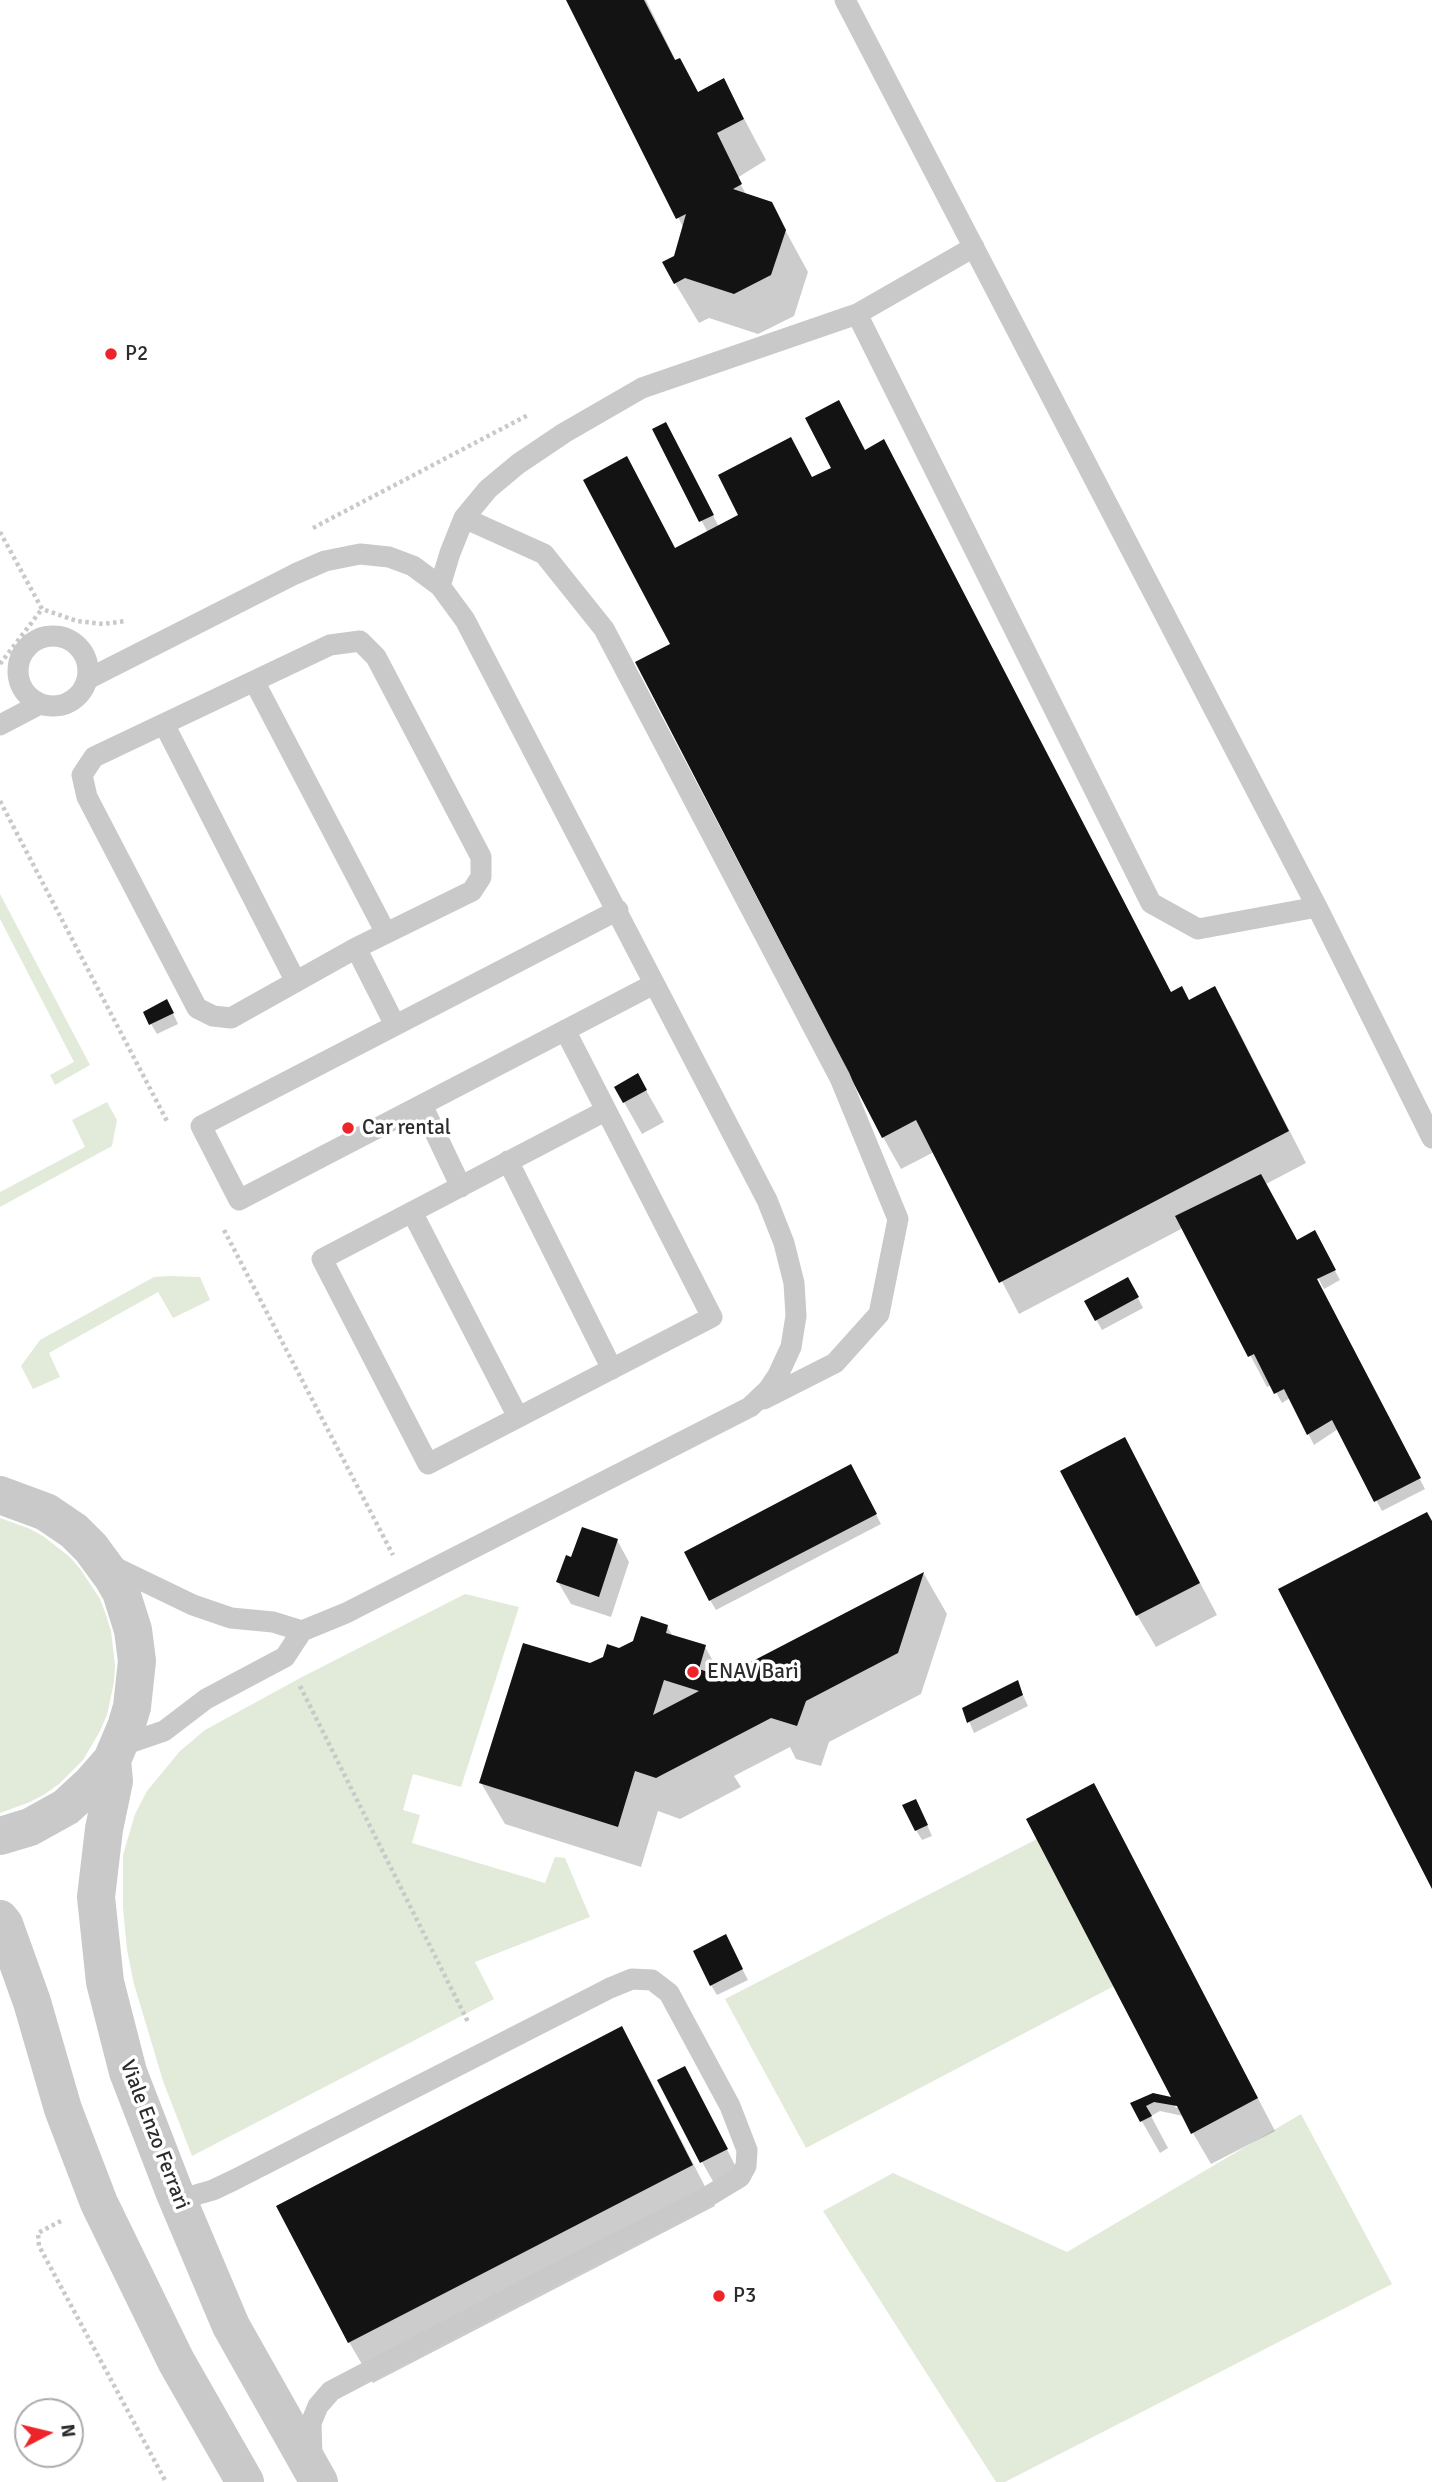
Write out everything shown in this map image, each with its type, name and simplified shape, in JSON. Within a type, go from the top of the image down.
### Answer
[{"type":"street","name":"Viale Enzo Ferrari","points":[[0,1495],[46,1512],[74,1531],[102,1561],[114,1578],[127,1608],[136,1652],[135,1697],[126,1727],[114,1753],[90,1784],[66,1807],[30,1827],[0,1836]]},
{"type":"street","name":"Viale Enzo Ferrari","points":[[114,1753],[114,1781],[104,1829],[96,1897],[105,1983],[128,2072],[231,2326],[316,2475]]},
{"type":"street","points":[[0,1919],[32,2002],[64,2109],[99,2203],[176,2361],[244,2482]]},
{"type":"lane","points":[[845,0],[1317,907],[1432,1138]]},
{"type":"lane","points":[[440,586],[464,519],[488,489],[518,464],[564,433],[642,388],[857,314],[974,247]]},
{"type":"lane","points":[[857,314],[1151,903],[1198,929],[1317,907]]},
{"type":"lane","points":[[114,1753],[164,1731],[206,1699],[285,1657],[302,1631],[346,1613],[835,1363],[879,1314],[898,1219],[840,1078],[604,629],[544,554],[464,519]]},
{"type":"lane","points":[[88,679],[325,561],[360,554],[388,557],[413,566],[440,586],[465,620],[767,1200],[794,1283],[796,1316],[791,1347],[768,1390],[750,1406]]},
{"type":"lane","points":[[58,635],[78,645],[85,655],[89,667],[88,679],[75,699],[64,705],[40,704],[23,689],[18,667],[27,647],[36,640],[58,635]]},
{"type":"lane","points":[[360,641],[376,657],[481,857],[481,877],[472,891],[356,948],[231,1017],[213,1016],[197,1008],[87,797],[82,775],[94,757],[254,681],[330,645],[360,641]]},
{"type":"lane","points":[[254,681],[386,933]]},
{"type":"lane","points":[[0,725],[40,704]]},
{"type":"lane","points":[[164,724],[296,982]]},
{"type":"lane","points":[[618,910],[201,1126],[239,1200],[654,984]]},
{"type":"lane","points":[[356,948],[395,1025]]},
{"type":"lane","points":[[565,1030],[712,1317],[428,1464],[322,1259],[605,1111]]},
{"type":"lane","points":[[422,1105],[461,1187]]},
{"type":"lane","points":[[508,1161],[612,1369]]},
{"type":"lane","points":[[412,1212],[518,1417]]},
{"type":"lane","points":[[102,1561],[193,1605],[231,1618],[273,1622],[302,1631]]},
{"type":"lane","points":[[178,2200],[213,2190],[234,2180],[632,1979],[652,1980],[669,1993],[730,2106],[747,2150],[746,2166],[740,2177],[707,2197],[331,2391],[318,2406],[311,2423],[316,2475]]},
{"type":"path","points":[[304,533],[536,410]]},
{"type":"path","points":[[0,532],[42,609],[0,664]]},
{"type":"path","points":[[382,1560],[393,1555]]},
{"type":"path","points":[[299,1684],[470,2023],[458,2029]]},
{"type":"path","points":[[99,2203],[38,2233],[39,2246],[166,2482]]},
{"type":"green space","points":[[0,894],[90,1065],[55,1085],[50,1075],[74,1062],[0,919]]},
{"type":"green space","points":[[107,1102],[117,1120],[112,1146],[0,1207],[0,1192],[85,1147],[72,1120]]},
{"type":"green space","points":[[154,1277],[200,1277],[210,1300],[173,1318],[158,1292],[49,1353],[60,1377],[33,1389],[21,1366],[40,1340]]},
{"type":"green space","points":[[0,1518],[43,1536],[70,1557],[81,1570],[100,1599],[106,1615],[115,1665],[107,1715],[83,1760],[45,1794],[0,1813]]},
{"type":"green space","points":[[465,1594],[519,1607],[461,1787],[413,1774],[403,1810],[420,1815],[412,1843],[545,1883],[555,1857],[565,1858],[590,1917],[475,1962],[494,1999],[192,2156],[163,2081],[134,1984],[127,1950],[123,1908],[123,1855],[135,1814],[147,1791],[180,1751],[205,1730]]},
{"type":"green space","points":[[1037,1839],[1114,1986],[806,2148],[725,1999]]},
{"type":"green space","points":[[1301,2114],[1392,2284],[1005,2482],[996,2482],[823,2211],[893,2173],[1067,2252]]},
{"type":"building","points":[[566,0],[644,0],[675,60],[680,58],[698,92],[724,78],[744,119],[717,133],[742,184],[733,189],[772,202],[786,230],[771,275],[734,294],[685,278],[674,284],[662,262],[674,256],[686,214],[676,219]]},
{"type":"building","points":[[839,400],[865,450],[884,439],[1171,992],[1182,986],[1189,1000],[1215,986],[1289,1131],[999,1283],[916,1120],[882,1138],[635,662],[670,644],[583,480],[627,456],[675,548],[738,515],[718,475],[791,437],[812,477],[831,468],[805,418]]},
{"type":"building","points":[[666,422],[714,515],[699,522],[652,429]]},
{"type":"building","points":[[167,999],[174,1013],[149,1025],[143,1012]]},
{"type":"building","points":[[638,1073],[647,1090],[623,1103],[614,1087]]},
{"type":"building","points":[[1261,1174],[1297,1240],[1315,1230],[1336,1270],[1317,1279],[1421,1478],[1374,1502],[1332,1420],[1307,1435],[1284,1389],[1274,1394],[1254,1354],[1248,1357],[1175,1216]]},
{"type":"building","points":[[1128,1277],[1139,1297],[1095,1321],[1084,1301]]},
{"type":"building","points":[[1125,1437],[1200,1583],[1136,1616],[1060,1471]]},
{"type":"building","points":[[851,1464],[877,1514],[709,1601],[684,1552]]},
{"type":"building","points":[[1427,1512],[1432,1521],[1432,1889],[1278,1589]]},
{"type":"building","points":[[582,1527],[618,1539],[599,1597],[556,1582],[566,1555],[571,1557]]},
{"type":"building","points":[[924,1572],[898,1653],[806,1701],[797,1726],[771,1718],[656,1778],[635,1771],[618,1827],[479,1783],[523,1643],[590,1663],[603,1657],[607,1644],[619,1648],[633,1641],[641,1616],[668,1625],[666,1633],[706,1645],[699,1669],[722,1677]],"holes":[[[664,1680],[699,1691],[653,1715]]]},
{"type":"building","points":[[1018,1680],[1023,1695],[967,1723],[962,1708]]},
{"type":"building","points":[[1094,1783],[1258,2098],[1191,2134],[1177,2106],[1154,2102],[1146,2106],[1152,2116],[1140,2122],[1130,2103],[1153,2093],[1171,2097],[1026,1819]]},
{"type":"building","points":[[916,1799],[928,1825],[915,1831],[902,1805]]},
{"type":"building","points":[[726,1934],[743,1969],[710,1986],[693,1951]]},
{"type":"building","points":[[622,2026],[693,2165],[348,2343],[276,2206]]},
{"type":"building","points":[[685,2066],[728,2149],[700,2163],[657,2080]]},
{"type":"place","name":"P2","points":[[111,354]]},
{"type":"place","name":"Car rental","points":[[348,1128]]},
{"type":"place","name":"ENAV Bari","points":[[693,1672]]},
{"type":"place","name":"P3","points":[[719,2296]]}]
